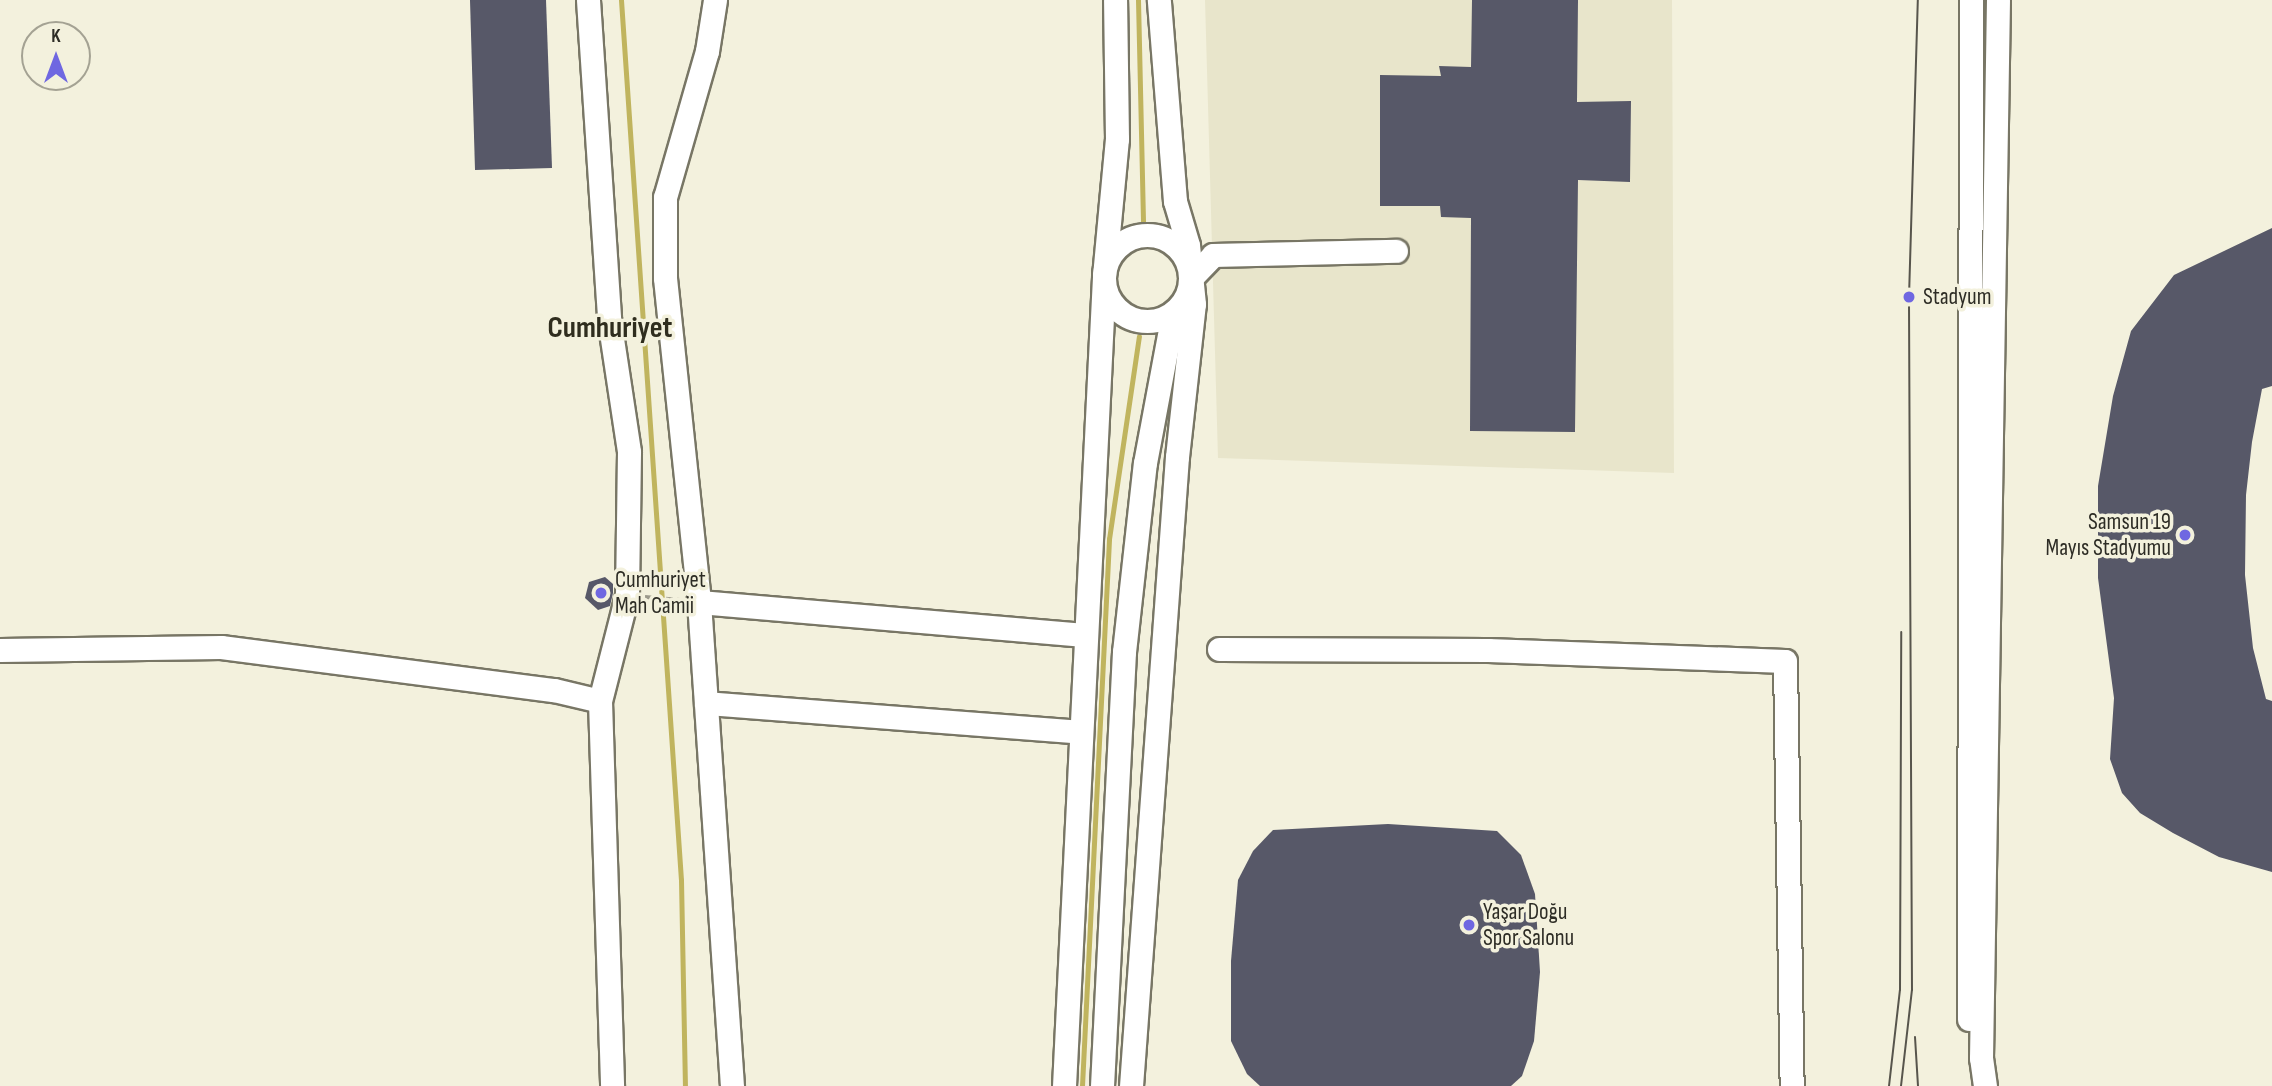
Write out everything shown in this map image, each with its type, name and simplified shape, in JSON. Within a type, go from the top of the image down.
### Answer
[{"type":"street","points":[[589,0],[608,318],[629,452],[627,595],[600,702],[612,1086]]},
{"type":"street","points":[[715,0],[707,51],[664,197],[665,278],[699,603],[732,1086]]},
{"type":"street","points":[[1064,1086],[1104,276],[1117,139],[1115,0]]},
{"type":"street","points":[[1131,1086],[1177,457],[1182,304],[1191,278],[1188,245],[1175,201],[1159,0]]},
{"type":"street","points":[[1969,1086],[1970,0]]},
{"type":"street","points":[[1985,1086],[1981,1058],[1998,0]]},
{"type":"street","points":[[1183,309],[1146,321],[1121,312],[1111,302],[1104,276],[1107,261],[1127,240],[1156,235],[1181,250],[1191,278]]},
{"type":"street","points":[[1191,278],[1213,255],[1396,251]]},
{"type":"street","points":[[1102,1086],[1124,652],[1145,464],[1183,309]]},
{"type":"street","points":[[699,603],[1085,635]]},
{"type":"street","points":[[0,650],[221,647],[554,690],[600,702]]},
{"type":"street","points":[[1219,649],[1488,650],[1785,661],[1792,1086]]},
{"type":"street","points":[[706,704],[1080,732]]},
{"type":"path","points":[[627,595],[699,603]]},
{"type":"shaded area","points":[[1205,0],[1672,0],[1674,473],[1218,458]]},
{"type":"building","points":[[470,0],[546,0],[552,168],[475,170]]},
{"type":"building","points":[[1472,0],[1578,0],[1577,102],[1631,101],[1630,182],[1578,180],[1575,432],[1470,431],[1471,218],[1441,217],[1440,206],[1380,206],[1380,75],[1441,76],[1439,66],[1471,67]]},
{"type":"building","name":"Samsun 19 Mayıs Stadyumu","points":[[2272,228],[2272,386],[2262,389],[2252,442],[2246,495],[2245,575],[2253,648],[2266,699],[2272,701],[2272,872],[2219,857],[2173,833],[2140,813],[2122,793],[2110,759],[2114,698],[2098,578],[2098,486],[2113,396],[2131,331],[2174,275]]},
{"type":"building","name":"Cumhuriyet Mah Camii","points":[[605,577],[613,584],[613,593],[610,606],[598,610],[585,598],[589,582]]},
{"type":"building","points":[[1388,824],[1497,831],[1521,855],[1535,894],[1540,972],[1534,1041],[1522,1076],[1511,1086],[1260,1086],[1247,1074],[1231,1041],[1231,961],[1238,880],[1253,851],[1273,830]]},
{"type":"waterway","points":[[621,0],[681,880],[685,1086]]},
{"type":"waterway","points":[[1138,0],[1143,225]]},
{"type":"waterway","points":[[1082,1086],[1109,539],[1139,336]]},
{"type":"tram line","points":[[1901,1086],[1912,990],[1909,297],[1918,0]]},
{"type":"tram line","points":[[1889,1086],[1900,990],[1901,632]]},
{"type":"tram line","points":[[1915,1037],[1918,1086]]},
{"type":"place","name":"Stadyum","points":[[1909,297]]},
{"type":"place","name":"Samsun 19 Mayıs Stadyumu","points":[[2185,535]]},
{"type":"place","name":"Cumhuriyet Mah Camii","points":[[601,593]]},
{"type":"place","name":"Yaşar Doğu Spor Salonu","points":[[1469,925]]},
{"type":"district","name":"Cumhuriyet","points":[[610,328]]}]
